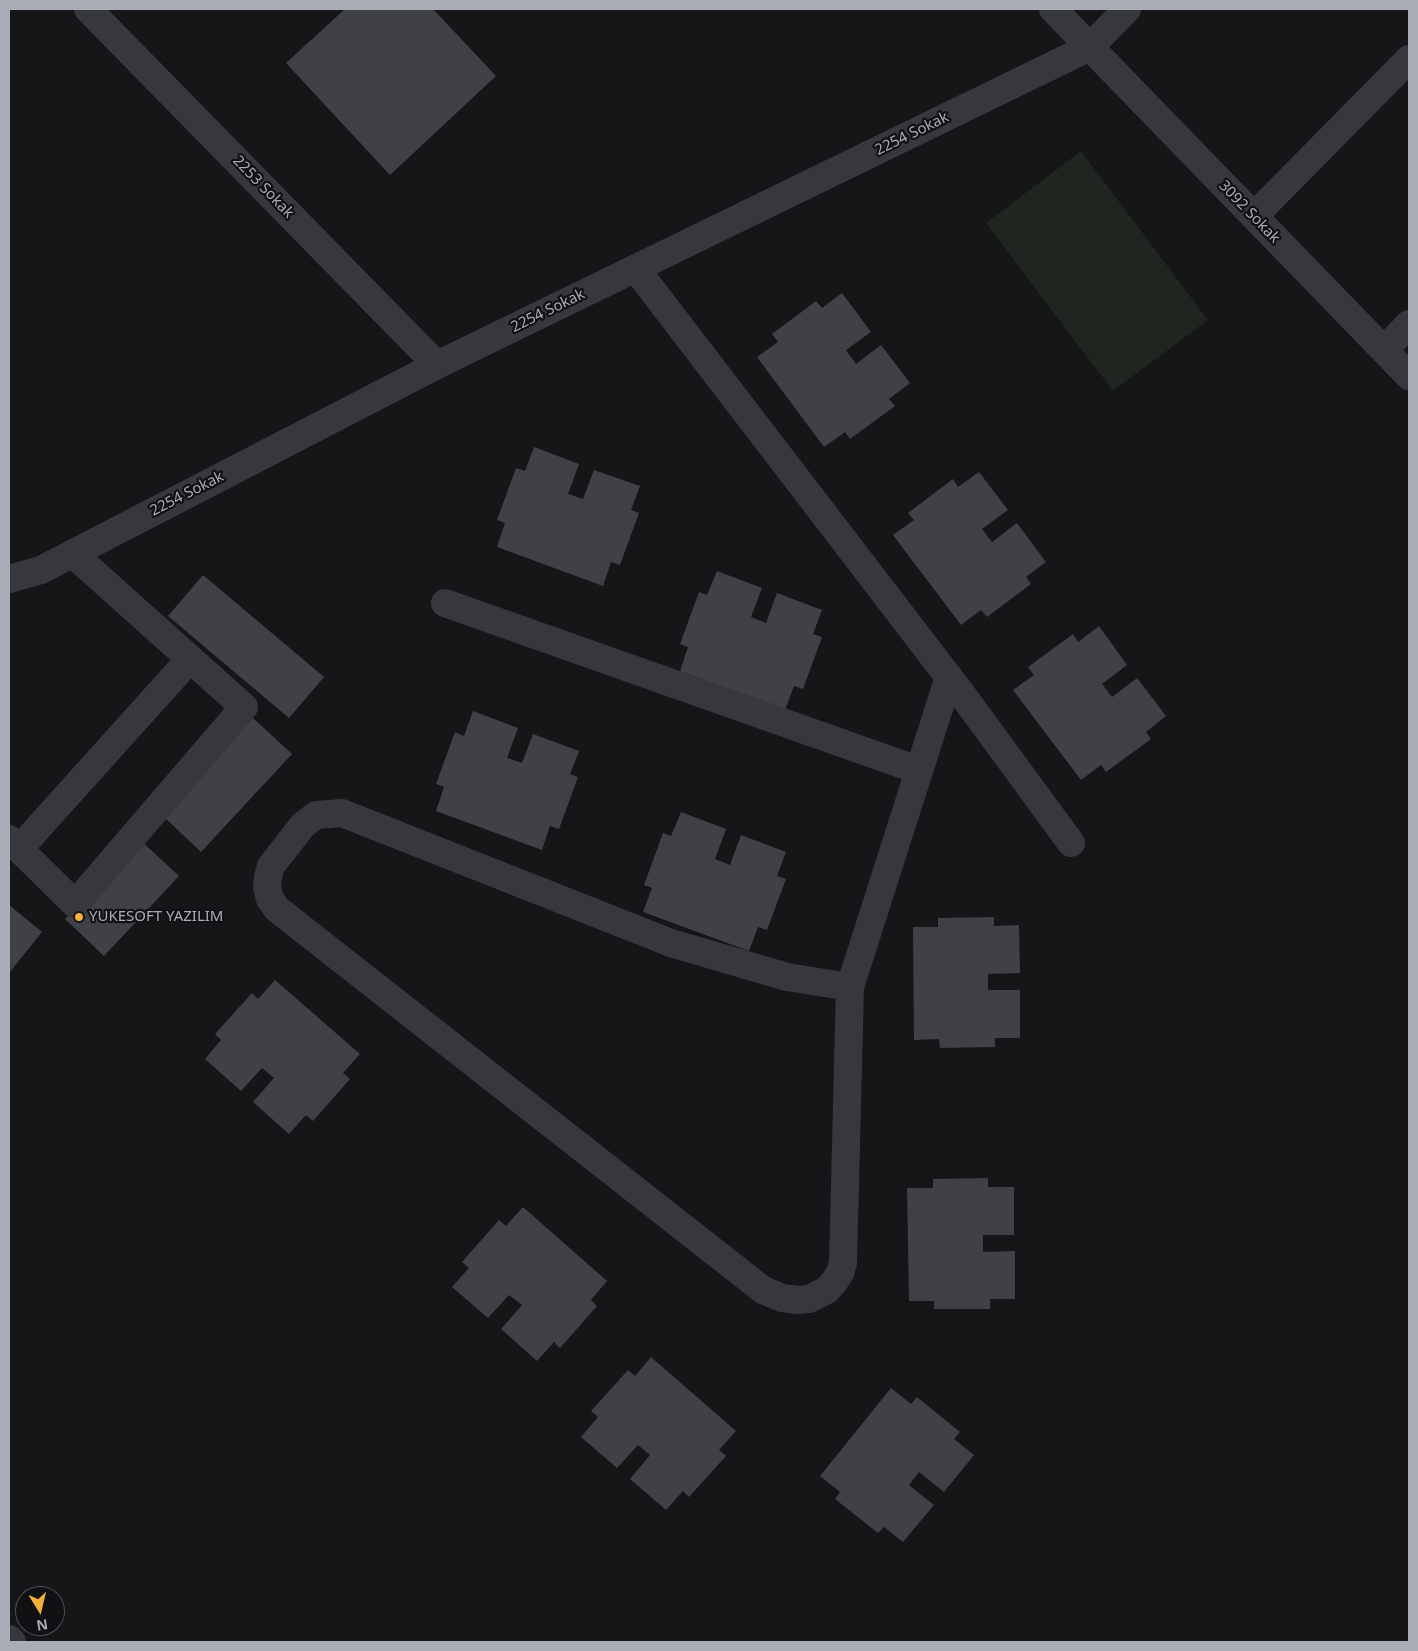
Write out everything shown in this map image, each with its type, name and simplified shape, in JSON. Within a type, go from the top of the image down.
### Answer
[{"type":"street","name":"2253 Sokak","points":[[88,9],[437,364]]},
{"type":"street","name":"3092 Sokak","points":[[1053,9],[1409,376]]},
{"type":"street","name":"2254 Sokak","points":[[9,580],[41,570],[437,364],[1090,47],[1127,9]]},
{"type":"street","points":[[1254,216],[1409,59]]},
{"type":"street","points":[[636,269],[949,677],[1071,843]]},
{"type":"street","points":[[1384,350],[1409,324]]},
{"type":"street","points":[[73,554],[244,707],[75,904],[14,844],[190,659]]},
{"type":"street","points":[[445,603],[918,770]]},
{"type":"street","points":[[850,987],[786,977],[671,943],[342,813],[316,815],[303,825],[271,866],[268,877],[269,893],[277,909],[763,1290],[782,1298],[809,1299],[827,1290],[840,1273],[843,1263],[850,987],[949,677]]},
{"type":"street","points":[[9,1639],[12,1642]]},
{"type":"shaded area","points":[[1081,151],[1208,320],[1113,391],[986,223]]},
{"type":"building","points":[[345,9],[433,9],[496,76],[390,175],[286,63]]},
{"type":"building","points":[[842,293],[871,332],[846,350],[856,364],[881,345],[910,383],[889,399],[895,406],[850,439],[845,432],[824,447],[757,357],[778,342],[772,334],[816,301],[822,308]]},
{"type":"building","points":[[534,447],[579,464],[568,494],[583,499],[594,470],[640,486],[631,510],[639,513],[620,565],[611,562],[603,586],[497,547],[505,523],[497,520],[516,468],[525,471]]},
{"type":"building","points":[[979,472],[1008,510],[982,529],[992,542],[1017,523],[1046,562],[1026,577],[1031,584],[987,617],[981,610],[961,625],[893,535],[914,520],[908,513],[953,479],[958,487]]},
{"type":"building","points":[[717,571],[762,588],[751,617],[766,623],[777,593],[822,610],[813,634],[822,637],[803,689],[794,686],[785,710],[680,671],[688,647],[680,644],[699,592],[707,595]]},
{"type":"building","points":[[203,575],[324,677],[289,718],[168,616]]},
{"type":"building","points":[[1099,626],[1127,665],[1102,684],[1112,697],[1137,678],[1166,716],[1146,732],[1151,739],[1106,772],[1101,765],[1081,780],[1013,690],[1034,675],[1028,667],[1073,634],[1078,642]]},
{"type":"building","points":[[473,711],[518,728],[507,758],[522,763],[533,734],[579,751],[570,774],[578,777],[559,829],[550,826],[542,850],[436,811],[444,787],[436,784],[455,732],[464,736]]},
{"type":"building","points":[[253,718],[292,754],[201,852],[162,815]]},
{"type":"building","points":[[681,812],[726,829],[715,859],[730,865],[741,835],[786,852],[777,876],[786,879],[767,930],[758,927],[749,951],[643,912],[652,888],[644,885],[663,833],[671,836]]},
{"type":"building","points":[[139,839],[179,876],[104,956],[65,919]]},
{"type":"building","points":[[9,905],[42,932],[9,973]]},
{"type":"building","points":[[994,917],[994,926],[1019,925],[1020,973],[988,974],[988,990],[1020,990],[1020,1038],[995,1038],[995,1047],[940,1048],[939,1039],[914,1040],[913,927],[938,927],[938,918]]},
{"type":"building","points":[[275,980],[360,1054],[343,1073],[350,1079],[313,1121],[306,1115],[289,1134],[253,1102],[274,1078],[262,1068],[241,1091],[205,1059],[221,1040],[215,1034],[252,993],[258,999]]},
{"type":"building","points":[[988,1178],[988,1187],[1014,1187],[1014,1235],[983,1235],[983,1252],[1015,1251],[1015,1299],[990,1299],[990,1309],[934,1309],[934,1301],[909,1301],[907,1188],[933,1188],[933,1179]]},
{"type":"building","points":[[523,1207],[607,1281],[591,1300],[597,1306],[560,1348],[554,1342],[537,1361],[501,1329],[522,1305],[509,1295],[488,1318],[452,1287],[469,1268],[462,1262],[499,1220],[506,1226]]},
{"type":"building","points":[[651,1357],[736,1431],[719,1450],[726,1456],[689,1497],[683,1491],[666,1510],[630,1479],[650,1455],[638,1445],[617,1468],[581,1437],[598,1417],[591,1411],[628,1370],[635,1376]]},
{"type":"building","points":[[891,1388],[911,1404],[917,1397],[960,1432],[954,1439],[974,1455],[944,1492],[919,1472],[909,1485],[934,1505],[903,1542],[884,1527],[878,1533],[835,1499],[840,1492],[820,1476]]},
{"type":"place","name":"YUKESOFT YAZILIM","points":[[79,917]]}]
